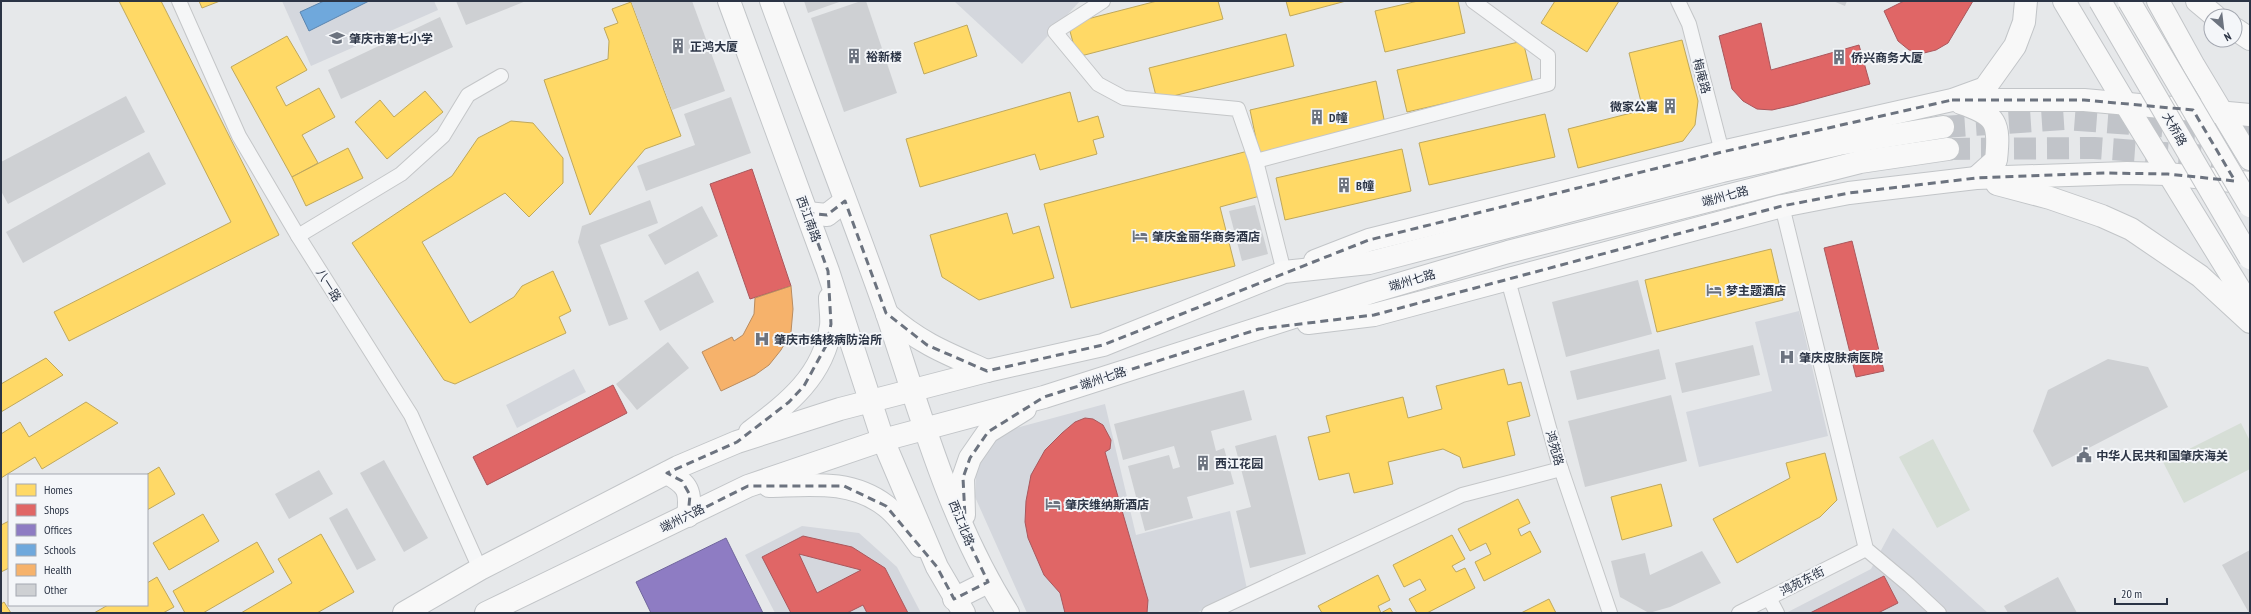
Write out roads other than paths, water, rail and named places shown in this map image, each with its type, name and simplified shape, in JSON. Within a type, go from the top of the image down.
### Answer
[{"type":"main road","name":"西江南路","points":[[729,1],[828,271],[884,440]]},
{"type":"main road","points":[[771,1],[886,313],[925,428]]},
{"type":"main road","points":[[1284,272],[1370,240],[1722,152],[1952,100],[1985,88],[2015,46],[2024,22],[2026,1]]},
{"type":"main road","points":[[2064,1],[2168,174],[2250,306]]},
{"type":"main road","name":"大桥路","points":[[2100,1],[2250,258]]},
{"type":"main road","name":"大桥路","points":[[2129,1],[2250,206]]},
{"type":"main road","points":[[2158,1],[2221,113],[2250,159]]},
{"type":"main road","points":[[2197,1],[2205,8]]},
{"type":"main road","points":[[1952,100],[2084,100],[2250,115]]},
{"type":"main road","points":[[1952,100],[1979,109],[1990,116],[1999,134],[1996,160],[1976,178]]},
{"type":"main road","name":"端州七路","points":[[737,442],[840,409],[912,392],[987,371],[1103,345],[1284,272],[1368,263],[1722,171],[1839,144],[1943,127]]},
{"type":"main road","name":"端州七路","points":[[884,440],[1044,397],[1372,292],[1524,248],[1860,162],[1948,149]]},
{"type":"main road","points":[[1259,328],[1374,315],[1782,206],[1850,193],[1976,178],[2106,173],[2168,174],[2250,183]]},
{"type":"main road","points":[[1976,178],[2050,198],[2102,216],[2131,229],[2200,276],[2250,322]]},
{"type":"main road","points":[[807,213],[827,215],[845,201]]},
{"type":"main road","points":[[404,613],[480,569],[667,473],[737,442],[789,402],[804,386],[820,361],[827,344],[831,324],[828,271]]},
{"type":"main road","points":[[886,313],[904,329],[927,344],[987,371]]},
{"type":"main road","points":[[966,536],[963,478],[970,458],[988,432],[1044,397]]},
{"type":"main road","name":"西江北路","points":[[925,428],[966,536],[988,582],[1008,613]]},
{"type":"main road","points":[[884,440],[937,567],[959,606],[988,582]]},
{"type":"main road","name":"端州六路","points":[[486,613],[509,608],[748,486],[884,440]]},
{"type":"main road","points":[[667,473],[682,481],[690,495],[688,516]]},
{"type":"main road","points":[[748,486],[844,486],[860,492],[886,506],[937,567]]},
{"type":"street","name":"八一路","points":[[179,1],[239,136],[298,236],[411,415],[480,569]]},
{"type":"street","points":[[1103,1],[1055,32],[1098,84],[1124,98],[1238,109],[1256,162],[1284,272]]},
{"type":"street","points":[[1256,162],[1548,84],[1548,56],[1473,1]]},
{"type":"street","name":"梅庵路","points":[[1678,1],[1689,24],[1722,152]]},
{"type":"street","points":[[298,236],[400,174],[443,136],[468,95],[501,76]]},
{"type":"street","points":[[1782,206],[1866,549],[1909,584],[1939,613]]},
{"type":"street","name":"鸿苑路","points":[[1508,280],[1561,469],[1610,613]]},
{"type":"street","points":[[1209,613],[1462,495],[1561,469]]},
{"type":"street","name":"鸿苑东街","points":[[1739,613],[1866,549]]},
{"type":"street","points":[[1769,598],[1777,613]]},
{"type":"tunnel","points":[[1943,127],[2065,119],[2250,133]]},
{"type":"tunnel","points":[[1948,149],[2094,148],[2250,159]]},
{"type":"place","name":"肇庆市第七小学","points":[[337,38]]},
{"type":"place","name":"正鸿大厦","points":[[678,46]]},
{"type":"place","name":"裕新楼","points":[[854,56]]},
{"type":"place","name":"侨兴商务大厦","points":[[1839,57]]},
{"type":"place","name":"微家公寓","points":[[1670,106]]},
{"type":"place","name":"D幢","points":[[1317,117]]},
{"type":"place","name":"B幢","points":[[1344,185]]},
{"type":"place","name":"肇庆金丽华商务酒店","points":[[1140,236]]},
{"type":"place","name":"梦主题酒店","points":[[1714,290]]},
{"type":"place","name":"肇庆市结核病防治所","points":[[762,339]]},
{"type":"place","name":"肇庆皮肤病医院","points":[[1787,357]]},
{"type":"place","name":"中华人民共和国肇庆海关","points":[[2084,455]]},
{"type":"place","name":"西江花园","points":[[1203,463]]},
{"type":"place","name":"肇庆维纳斯酒店","points":[[1053,504]]}]
